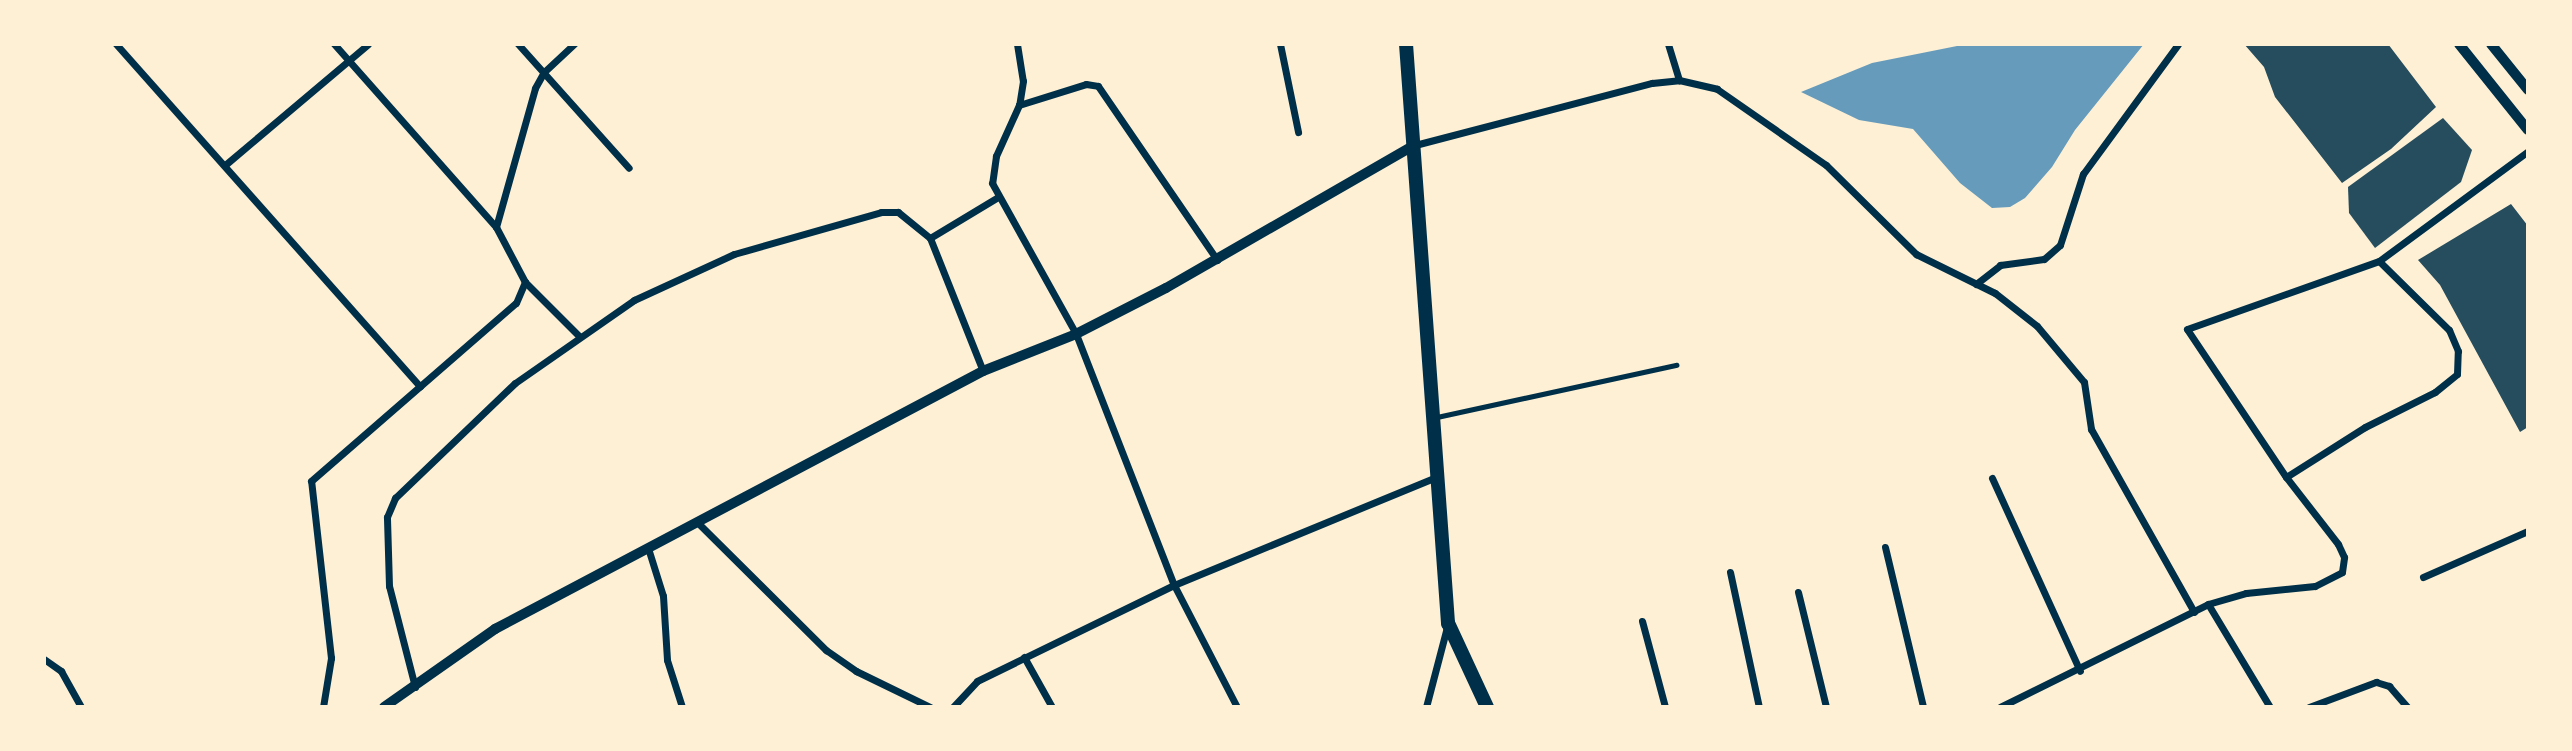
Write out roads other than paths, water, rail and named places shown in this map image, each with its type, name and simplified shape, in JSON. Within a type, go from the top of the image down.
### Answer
[{"type":"main road","points":[[1406,44],[1415,145],[1434,478],[1448,624],[1487,707]]},
{"type":"street","points":[[116,44],[420,386]]},
{"type":"street","points":[[334,44],[496,227],[525,282],[579,336]]},
{"type":"street","points":[[225,165],[368,44]]},
{"type":"street","points":[[518,44],[629,168]]},
{"type":"street","points":[[496,227],[529,105],[544,72],[574,44]]},
{"type":"street","points":[[1017,44],[1023,81],[1019,105],[991,173],[998,197],[1076,334],[1174,585],[1237,707]]},
{"type":"street","points":[[1280,44],[1298,132]]},
{"type":"street","points":[[1668,44],[1679,80]]},
{"type":"street","points":[[1976,284],[2000,265],[2044,259],[2060,246],[2082,174],[2178,44]]},
{"type":"street","points":[[2459,44],[2528,130]]},
{"type":"street","points":[[2491,44],[2528,90]]},
{"type":"street","points":[[384,707],[495,629],[983,371],[1076,334],[1217,261],[1333,189],[1415,145],[1679,80],[1701,82],[1729,96],[1826,165],[1916,254],[2020,310],[2080,376],[2091,429],[2194,612]]},
{"type":"street","points":[[1019,105],[1086,84],[1098,86],[1217,261]]},
{"type":"street","points":[[2000,707],[2080,671],[2208,604],[2246,593],[2315,586],[2342,572],[2344,557],[2338,544],[2286,477],[2187,329],[2379,261],[2528,151]]},
{"type":"street","points":[[930,238],[998,197]]},
{"type":"street","points":[[415,687],[389,586],[387,517],[395,498],[515,383],[634,300],[711,261],[881,212],[904,215],[930,238],[983,371]]},
{"type":"street","points":[[2286,477],[2365,427],[2435,392],[2457,374],[2458,351],[2449,330],[2379,261]]},
{"type":"street","points":[[323,707],[331,657],[311,481],[516,303],[525,282]]},
{"type":"street","points":[[953,707],[977,681],[1174,585],[1434,478]]},
{"type":"street","points":[[1992,478],[2080,671]]},
{"type":"street","points":[[697,522],[826,650],[856,671],[930,707]]},
{"type":"street","points":[[2423,577],[2528,531]]},
{"type":"street","points":[[1885,547],[1923,707]]},
{"type":"street","points":[[648,548],[663,596],[667,660],[682,707]]},
{"type":"street","points":[[1730,572],[1759,707]]},
{"type":"street","points":[[1798,592],[1826,707]]},
{"type":"street","points":[[2208,604],[2270,707]]},
{"type":"street","points":[[1642,621],[1665,707]]},
{"type":"street","points":[[1426,707],[1448,624]]},
{"type":"street","points":[[1024,657],[1052,707]]},
{"type":"street","points":[[44,659],[61,671],[81,707]]},
{"type":"street","points":[[2309,707],[2376,682],[2389,686],[2407,707]]},
{"type":"lane","points":[[1431,419],[1676,365]]},
{"type":"water","points":[[1967,44],[2144,44],[2075,130],[2052,167],[2025,198],[2010,207],[1992,208],[1960,183],[1913,129],[1859,120],[1801,92],[1872,63]]}]
